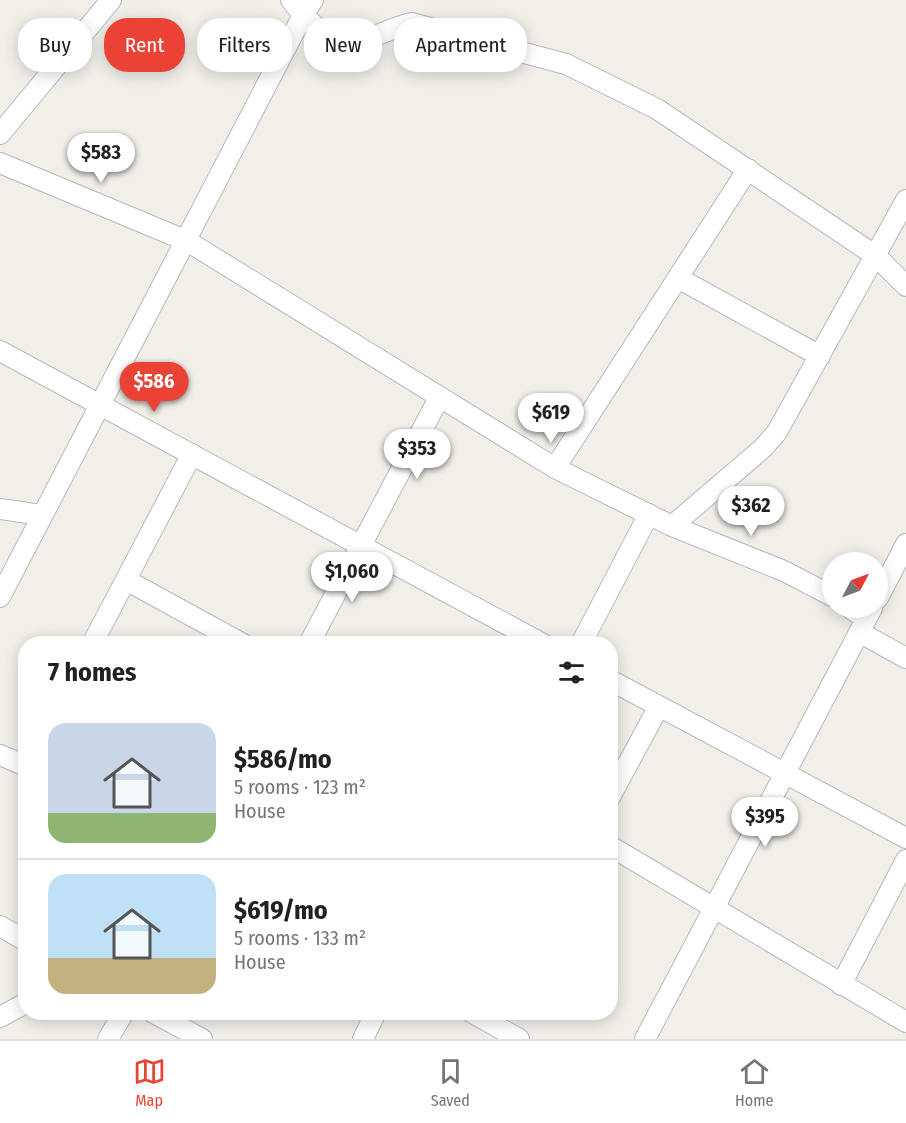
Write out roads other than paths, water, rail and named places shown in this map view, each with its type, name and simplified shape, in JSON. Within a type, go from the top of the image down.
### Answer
[{"type":"street","points":[[0,134],[111,0]]},
{"type":"street","points":[[0,597],[41,515],[187,241],[302,5],[333,39],[354,44],[390,28],[411,23],[566,64],[657,109],[876,256],[906,286]]},
{"type":"street","points":[[0,163],[187,241],[555,468],[672,526],[784,571],[822,591]]},
{"type":"street","points":[[555,468],[748,170]]},
{"type":"street","points":[[672,526],[763,448],[777,432],[906,200]]},
{"type":"street","points":[[678,278],[820,356]]},
{"type":"street","points":[[0,351],[528,636]]},
{"type":"street","points":[[313,636],[439,398]]},
{"type":"street","points":[[96,636],[192,454]]},
{"type":"street","points":[[0,509],[41,515]]},
{"type":"street","points":[[585,636],[649,514]]},
{"type":"street","points":[[888,579],[906,544]]},
{"type":"street","points":[[126,580],[228,636]]},
{"type":"street","points":[[645,1039],[866,620],[906,658]]},
{"type":"street","points":[[618,684],[906,838]]},
{"type":"street","points":[[618,782],[659,706]]},
{"type":"street","points":[[0,755],[18,763]]},
{"type":"street","points":[[618,851],[906,1022]]},
{"type":"street","points":[[841,985],[906,860]]},
{"type":"street","points":[[0,926],[18,936]]},
{"type":"street","points":[[0,1017],[18,1007]]},
{"type":"street","points":[[108,1039],[119,1020]]},
{"type":"street","points":[[167,1020],[202,1039]]},
{"type":"street","points":[[363,1039],[372,1020]]},
{"type":"street","points":[[485,1020],[519,1039]]}]
